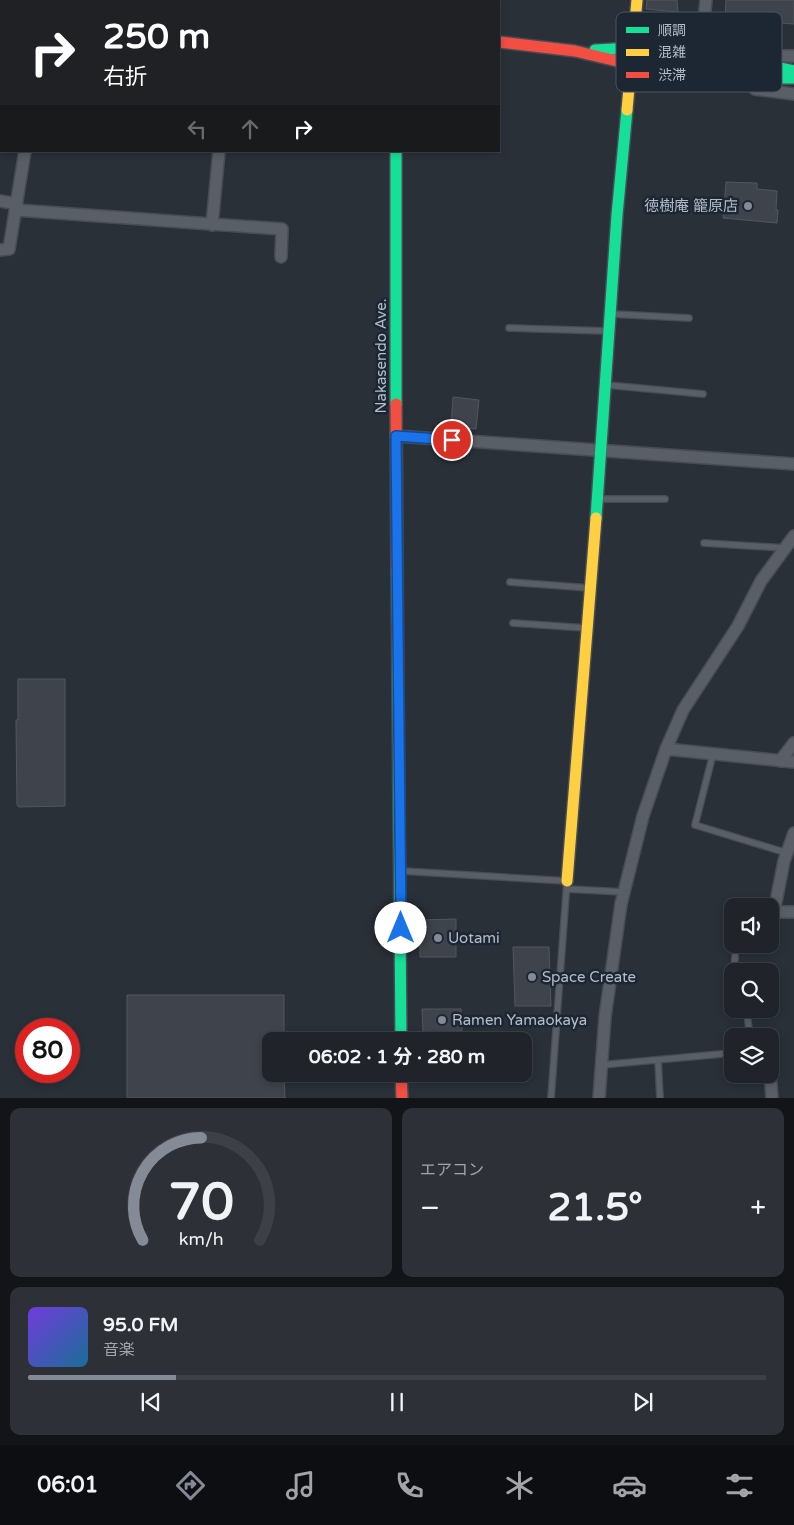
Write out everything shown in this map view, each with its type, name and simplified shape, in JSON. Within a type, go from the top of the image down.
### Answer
[{"type":"main road","points":[[500,42],[575,51],[616,61]]},
{"type":"main road","points":[[575,51],[616,49]]},
{"type":"main road","points":[[567,885],[628,92]]},
{"type":"main road","name":"Nakasendo Ave.","points":[[396,152],[396,436],[401,1032]]},
{"type":"main road","points":[[401,1082],[402,1098]]},
{"type":"street","points":[[778,92],[794,94]]},
{"type":"street","points":[[0,250],[9,249],[25,152]]},
{"type":"street","points":[[212,225],[219,152]]},
{"type":"street","points":[[0,201],[16,207],[212,225],[282,229],[282,257]]},
{"type":"street","points":[[396,436],[794,464]]},
{"type":"street","points":[[599,1098],[605,1018],[624,892],[643,816],[666,749],[683,710],[738,626],[761,581],[794,536]]},
{"type":"street","points":[[780,761],[794,743]]},
{"type":"street","points":[[666,749],[794,762]]},
{"type":"street","points":[[794,833],[787,853],[774,912],[794,912]]},
{"type":"street","points":[[771,1083],[772,1098]]},
{"type":"lane","points":[[610,314],[689,318]]},
{"type":"lane","points":[[509,328],[609,331]]},
{"type":"lane","points":[[605,385],[703,394]]},
{"type":"lane","points":[[597,499],[665,499]]},
{"type":"lane","points":[[704,543],[785,548]]},
{"type":"lane","points":[[510,582],[590,588]]},
{"type":"lane","points":[[513,623],[587,628]]},
{"type":"lane","points":[[713,754],[695,825],[787,853]]},
{"type":"lane","points":[[400,871],[567,885],[624,892]]},
{"type":"lane","points":[[551,1098],[567,885]]},
{"type":"lane","points":[[601,1065],[724,1054]]},
{"type":"lane","points":[[658,1060],[660,1098]]},
{"type":"building","points":[[647,0],[677,0],[678,12],[646,9]]},
{"type":"building","points":[[726,0],[794,0],[794,24],[782,23],[782,12],[725,12]]},
{"type":"building","name":"徳樹庵 籠原店","points":[[726,182],[757,183],[757,189],[777,191],[777,223],[723,218]]},
{"type":"building","points":[[453,397],[479,400],[476,429],[451,427]]},
{"type":"building","points":[[18,679],[65,679],[65,806],[19,807],[17,805],[16,720],[18,720]]},
{"type":"building","name":"Uotami","points":[[456,919],[456,957],[420,957],[420,920]]},
{"type":"building","name":"Space Create","points":[[513,947],[549,947],[551,1006],[515,1006]]},
{"type":"building","points":[[127,995],[284,995],[284,1032],[262,1032],[262,1082],[284,1082],[285,1098],[127,1098]]},
{"type":"building","name":"Ramen Yamaokaya","points":[[422,1009],[461,1009],[462,1031],[423,1032]]},
{"type":"traffic: fast","points":[[595,50],[616,49]]},
{"type":"traffic: fast","points":[[782,68],[794,71]]},
{"type":"traffic: fast","points":[[782,78],[794,78]]},
{"type":"traffic: fast","points":[[596,518],[617,215],[627,110]]},
{"type":"traffic: fast","points":[[396,152],[396,404]]},
{"type":"traffic: fast","points":[[397,570],[401,1032]]},
{"type":"traffic: slow","points":[[636,12],[637,0]]},
{"type":"traffic: slow","points":[[627,110],[629,92]]},
{"type":"traffic: slow","points":[[567,881],[596,518]]},
{"type":"traffic: jam","points":[[500,42],[575,51],[616,61]]},
{"type":"traffic: jam","points":[[396,404],[397,570]]},
{"type":"traffic: jam","points":[[401,1082],[402,1098]]},
{"type":"place","name":"徳樹庵 籠原店","points":[[748,206]]},
{"type":"place","name":"Uotami","points":[[438,938]]},
{"type":"place","name":"Space Create","points":[[532,977]]},
{"type":"place","name":"Ramen Yamaokaya","points":[[442,1020]]},
{"type":"route","points":[[401,928],[396,436],[452,440]]}]
